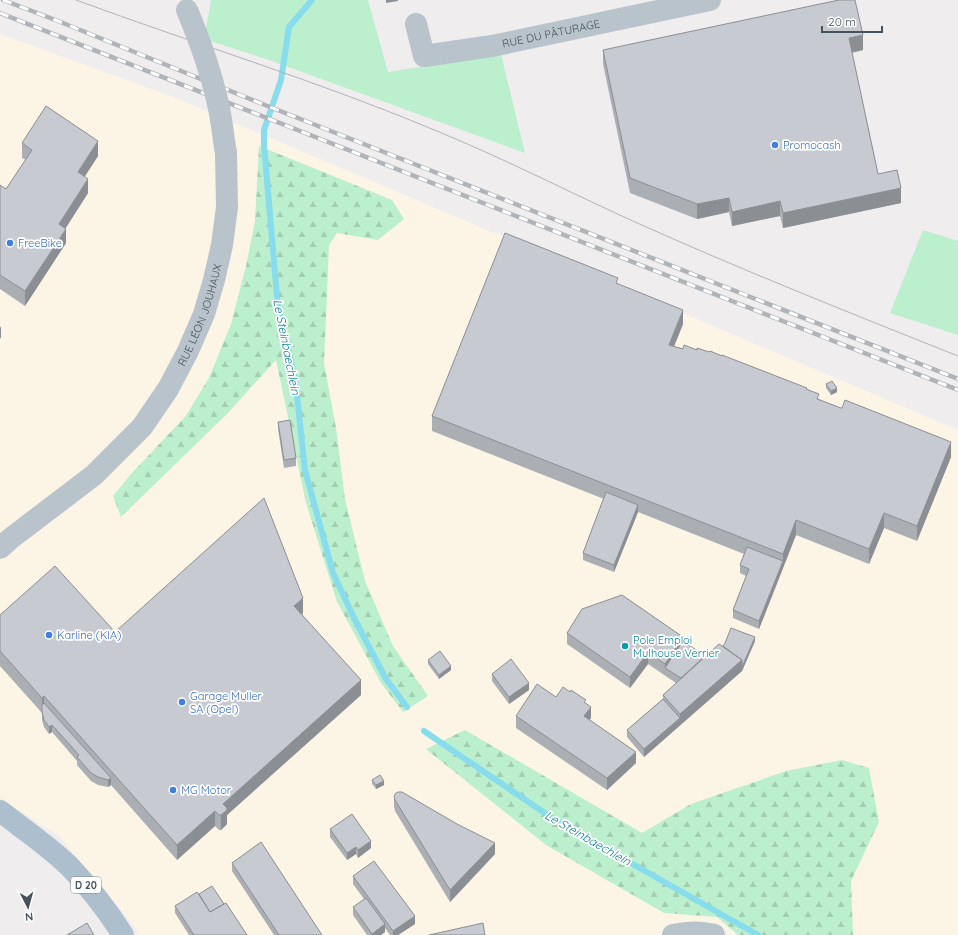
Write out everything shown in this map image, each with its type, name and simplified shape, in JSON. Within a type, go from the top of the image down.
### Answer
[{"type":"main road","name":"D 20","points":[[0,811],[69,867],[94,893],[123,935]]},
{"type":"street","name":"RUE DU PÂTURAGE","points":[[416,24],[424,56],[492,46],[710,0]]},
{"type":"street","name":"RUE LÉON JOUHAUX","points":[[0,548],[94,475],[142,427],[168,389],[191,344],[204,314],[222,245],[227,207],[226,153],[218,105],[208,65],[197,33],[184,3]]},
{"type":"street","points":[[0,800],[40,842]]},
{"type":"street","points":[[672,935],[685,932],[700,932],[714,935]]},
{"type":"shaded area","points":[[0,34],[176,98],[958,430],[958,935],[730,935],[716,923],[661,935],[140,935],[59,836],[0,798]]},
{"type":"green space","points":[[211,0],[368,0],[388,72],[501,54],[525,153],[269,60],[204,39]]},
{"type":"green space","points":[[259,146],[392,200],[404,219],[378,240],[337,233],[329,245],[324,363],[336,428],[345,499],[365,581],[393,646],[428,696],[403,712],[381,683],[337,602],[306,503],[276,360],[228,413],[121,517],[113,496],[131,474],[185,417],[209,378],[231,324],[246,266],[255,221]]},
{"type":"green space","points":[[923,230],[958,241],[958,335],[890,313]]},
{"type":"green space","points":[[465,730],[642,833],[691,804],[786,771],[842,760],[869,768],[879,822],[851,881],[853,935],[738,935],[717,917],[664,913],[546,845],[426,749]]},
{"type":"building","name":"Promocash","points":[[839,0],[855,0],[863,35],[849,38],[878,174],[897,170],[901,188],[783,213],[780,201],[732,212],[729,198],[697,204],[630,178],[603,50]]},
{"type":"building","points":[[46,106],[98,141],[78,172],[88,179],[59,224],[66,229],[25,291],[0,275],[0,185],[6,189],[32,150],[22,143]]},
{"type":"building","points":[[505,233],[618,278],[616,283],[683,310],[669,345],[683,349],[684,345],[697,350],[697,348],[722,355],[807,388],[806,389],[819,394],[817,399],[841,408],[845,400],[951,442],[917,526],[884,513],[869,549],[796,520],[783,554],[432,416]]},
{"type":"building","points":[[832,381],[837,388],[831,391],[826,384]]},
{"type":"building","points":[[290,420],[296,458],[284,460],[278,422]]},
{"type":"building","points":[[606,492],[638,505],[614,565],[583,553]]},
{"type":"building","points":[[264,498],[303,598],[294,606],[361,680],[223,804],[227,810],[221,815],[215,811],[177,845],[44,696],[42,698],[0,651],[0,615],[55,566],[115,632]]},
{"type":"building","points":[[747,547],[783,561],[759,621],[733,610],[749,569],[740,565]]},
{"type":"building","name":"Pole Emploi Mulhouse Verrier","points":[[622,595],[683,637],[665,664],[648,652],[630,677],[567,633],[582,609]]},
{"type":"building","points":[[731,628],[755,637],[742,667],[742,660],[723,646]]},
{"type":"building","points":[[683,641],[705,656],[681,678],[665,668]]},
{"type":"building","points":[[719,644],[742,660],[680,714],[663,695]]},
{"type":"building","points":[[440,651],[451,666],[439,675],[428,660]]},
{"type":"building","points":[[511,659],[529,683],[509,697],[492,674]]},
{"type":"building","points":[[537,684],[556,697],[563,687],[570,692],[571,690],[586,700],[584,702],[591,707],[584,716],[636,752],[607,778],[516,716]]},
{"type":"building","points":[[663,699],[680,718],[644,749],[627,730]]},
{"type":"building","points":[[44,703],[111,778],[108,780],[91,773],[77,757],[79,755],[52,725],[49,727],[44,720],[42,712],[42,705]]},
{"type":"building","points":[[380,775],[384,781],[376,785],[372,780]]},
{"type":"building","points":[[398,792],[402,792],[457,824],[495,843],[450,890],[395,800],[394,796]]},
{"type":"building","points":[[352,814],[371,841],[358,850],[356,847],[347,853],[330,829]]},
{"type":"building","points":[[261,842],[322,935],[279,935],[232,863]]},
{"type":"building","points":[[374,861],[415,916],[393,931],[353,876]]},
{"type":"building","points":[[212,886],[224,904],[210,912],[199,894]]},
{"type":"building","points":[[197,892],[210,912],[226,903],[247,935],[194,935],[175,906]]},
{"type":"building","points":[[366,898],[385,924],[372,934],[353,907]]},
{"type":"building","points":[[87,923],[94,935],[67,935]]},
{"type":"building","points":[[483,923],[485,935],[429,935]]},
{"type":"waterway","name":"Le Steinbaechlein","points":[[312,0],[289,27],[281,80],[264,130],[278,308],[295,378],[305,470],[333,573],[355,620],[386,679],[407,707]]},
{"type":"waterway","name":"Le Steinbaechlein","points":[[424,731],[555,820],[758,935]]},
{"type":"tram line","points":[[76,0],[399,115],[492,155],[635,222],[715,257],[958,356]]},
{"type":"railway","points":[[3,0],[958,379]]},
{"type":"railway","points":[[0,13],[958,390]]},
{"type":"place","name":"Promocash","points":[[775,145]]},
{"type":"place","name":"FreeBike","points":[[10,243]]},
{"type":"place","name":"Karline (KIA)","points":[[49,635]]},
{"type":"place","name":"Pole Emploi Mulhouse Verrier","points":[[625,646]]},
{"type":"place","name":"Garage Muller SA (Opel)","points":[[182,702]]},
{"type":"place","name":"MG Motor","points":[[173,790]]}]
